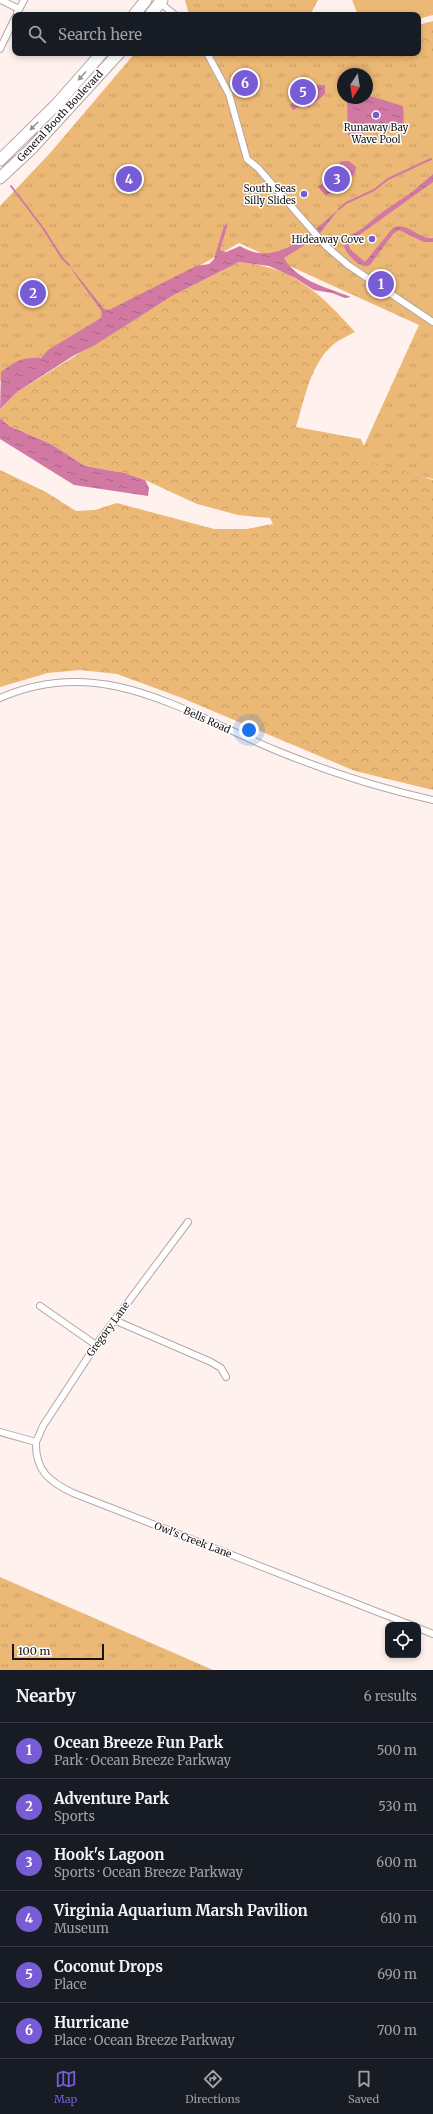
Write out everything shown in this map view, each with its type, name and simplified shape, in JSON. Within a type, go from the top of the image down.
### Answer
[{"type":"highway","points":[[136,12],[146,0]]},
{"type":"highway","points":[[152,12],[159,1]]},
{"type":"highway","name":"General Booth Boulevard","points":[[0,160],[56,105],[99,56]]},
{"type":"highway","name":"General Booth Boulevard","points":[[0,178],[31,149],[72,106],[115,56]]},
{"type":"street","points":[[1,0],[18,12],[24,0]]},
{"type":"street","points":[[159,1],[172,12]]},
{"type":"street","points":[[0,49],[12,24]]},
{"type":"street","points":[[209,56],[229,94],[247,159],[258,168],[326,246],[356,272],[433,322]]},
{"type":"street","name":"Bells Road","points":[[0,698],[18,691],[54,683],[87,682],[123,687],[149,695],[314,766],[369,784],[433,800]]},
{"type":"street","name":"Gregory Lane","points":[[36,1442],[43,1426],[96,1345],[188,1222]]},
{"type":"street","points":[[40,1306],[96,1345]]},
{"type":"street","points":[[114,1320],[211,1362],[221,1368],[226,1377]]},
{"type":"street","points":[[0,1432],[36,1442]]},
{"type":"street","name":"Owl's Creek Lane","points":[[36,1442],[36,1455],[41,1468],[52,1483],[60,1487],[403,1622]]},
{"type":"street","points":[[421,1629],[433,1634]]},
{"type":"green space","points":[[185,0],[318,0],[312,12],[188,12]]},
{"type":"green space","points":[[352,0],[433,0],[433,15],[421,18],[421,12],[357,12]]},
{"type":"green space","points":[[433,21],[433,62],[389,56],[421,56],[421,24]]},
{"type":"green space","points":[[132,56],[402,56],[433,59],[433,479],[358,459],[419,325],[239,243],[0,381],[0,206],[51,152]]},
{"type":"green space","points":[[239,262],[275,270],[304,284],[330,305],[355,332],[334,344],[319,361],[309,382],[296,427],[361,439],[369,458],[433,480],[433,790],[355,771],[182,698],[117,674],[80,670],[48,673],[0,687],[0,470],[46,492],[76,511],[95,510],[117,503],[214,529],[246,529],[273,524],[270,518],[238,515],[197,504],[145,480],[124,473],[85,466],[51,444],[9,426],[0,418],[0,409],[17,392],[172,296]]},
{"type":"green space","points":[[0,1577],[213,1670],[0,1670]]},
{"type":"water","points":[[315,85],[325,85],[325,94],[308,108],[304,104],[293,110],[290,105]]},
{"type":"water","name":"Runaway Bay Wave Pool","points":[[373,97],[403,106],[404,127],[368,130],[359,137],[348,135],[347,104],[373,104]]},
{"type":"water","points":[[349,161],[356,167],[355,174],[326,196],[318,187],[337,171],[340,162]]},
{"type":"water","points":[[433,174],[433,182],[348,243],[350,249],[365,262],[392,229],[397,227],[407,228],[428,238],[433,238],[433,242],[424,242],[399,230],[393,234],[370,265],[362,265],[355,261],[344,247],[345,239],[363,228],[381,213],[412,192]]},
{"type":"water","points":[[339,209],[321,232],[308,243],[284,258],[297,273],[305,278],[323,287],[351,297],[345,298],[332,293],[314,290],[295,278],[269,266],[239,262],[172,296],[95,345],[73,356],[17,392],[0,409],[1,372],[20,360],[41,358],[48,350],[101,318],[101,310],[69,265],[104,309],[109,310],[196,266],[209,264],[214,259],[224,226],[228,223],[220,250],[226,252],[240,246],[254,252],[267,253],[293,245],[306,237]]},
{"type":"water","points":[[0,418],[9,426],[51,444],[85,466],[124,473],[145,480],[149,488],[148,496],[74,485],[0,439]]},
{"type":"waterway","points":[[339,209],[346,203],[374,190],[388,179],[431,159]]},
{"type":"waterway","points":[[11,186],[43,228],[62,258],[69,265]]},
{"type":"place","name":"Hurricane","points":[[245,83]]},
{"type":"place","name":"Coconut Drops","points":[[303,92]]},
{"type":"place","name":"Runaway Bay Wave Pool","points":[[376,115]]},
{"type":"place","name":"Virginia Aquarium Marsh Pavilion","points":[[129,179]]},
{"type":"place","name":"Hook's Lagoon","points":[[337,179]]},
{"type":"place","name":"South Seas Silly Slides","points":[[304,194]]},
{"type":"place","name":"Hideaway Cove","points":[[372,239]]},
{"type":"place","name":"Ocean Breeze Fun Park","points":[[381,284]]},
{"type":"place","name":"Adventure Park","points":[[33,293]]}]
